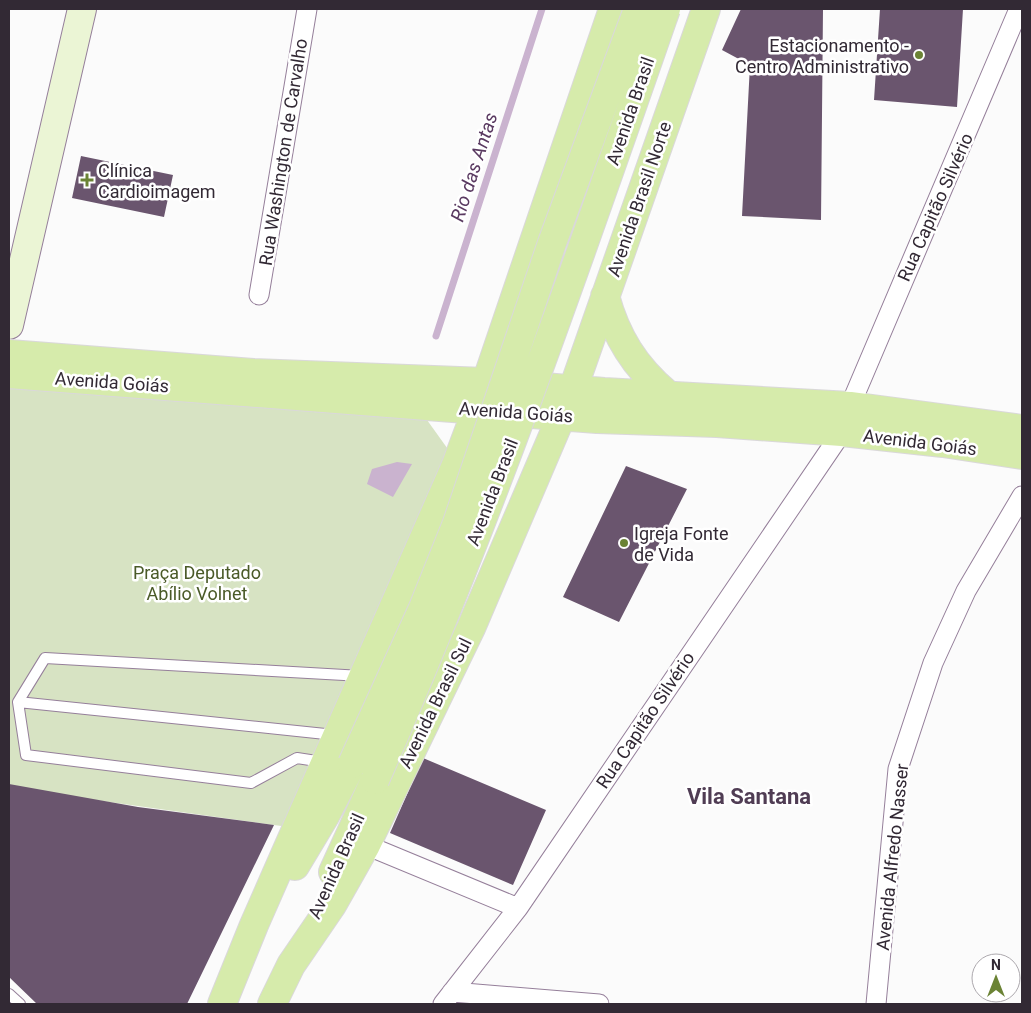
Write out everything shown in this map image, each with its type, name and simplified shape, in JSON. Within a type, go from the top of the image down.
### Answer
[{"type":"main road","points":[[9,324],[82,9]]},
{"type":"main road","points":[[222,1004],[254,924],[324,762],[364,676],[456,465],[613,9]]},
{"type":"main road","name":"Avenida Brasil","points":[[254,924],[305,851],[352,764],[416,626],[457,523],[552,243],[638,9]]},
{"type":"main road","name":"Avenida Brasil","points":[[291,965],[374,780],[462,574],[573,275],[666,9]]},
{"type":"main road","name":"Avenida Brasil Norte","points":[[574,389],[706,9]]},
{"type":"main road","points":[[605,296],[618,335],[629,353],[640,368],[667,394]]},
{"type":"main road","name":"Avenida Goiás","points":[[9,354],[254,373],[485,382],[850,406],[1022,429]]},
{"type":"main road","name":"Avenida Goiás","points":[[9,374],[420,406],[477,408],[842,432],[943,443],[1022,455]]},
{"type":"main road","name":"Avenida Brasil Sul","points":[[272,1004],[291,965],[332,905],[366,845],[471,628],[574,389]]},
{"type":"main road","points":[[420,406],[432,412],[450,431],[454,442],[456,465]]},
{"type":"street","name":"Rua Washington de Carvalho","points":[[259,295],[306,9]]},
{"type":"street","name":"Rua Capitão Silvério","points":[[850,406],[917,243],[972,122],[1019,9]]},
{"type":"street","name":"Rua Capitão Silvério","points":[[447,998],[518,908],[842,432]]},
{"type":"street","name":"Avenida Alfredo Nasser","points":[[876,1004],[898,769],[933,663],[966,590],[1022,496]]},
{"type":"street","points":[[366,845],[518,908]]},
{"type":"street","points":[[447,998],[599,1004]]},
{"type":"lane","points":[[324,762],[297,758],[251,784],[26,755],[18,702],[46,658],[364,676]]},
{"type":"lane","points":[[18,702],[336,735]]},
{"type":"lane","points":[[9,994],[20,1004]]},
{"type":"green space","name":"Praça Deputado Abílio Volnet","points":[[9,378],[422,413],[455,459],[296,828],[9,788]]},
{"type":"shaded area","points":[[397,462],[412,464],[393,497],[367,484],[372,469]]},
{"type":"building","points":[[741,9],[823,9],[821,220],[742,216],[750,65],[722,50]]},
{"type":"building","name":"Estacionamento - Centro Administrativo","points":[[880,9],[963,9],[957,107],[874,100]]},
{"type":"building","points":[[81,156],[173,175],[164,217],[72,198]]},
{"type":"building","name":"Igreja Fonte de Vida","points":[[626,466],[687,489],[619,622],[563,597]]},
{"type":"building","points":[[423,758],[546,810],[513,885],[390,833]]},
{"type":"building","points":[[9,784],[138,807],[274,825],[187,1004],[37,1004],[9,977]]},
{"type":"waterway","name":"Rio das Antas","points":[[436,336],[542,9]]},
{"type":"place","name":"Estacionamento - Centro Administrativo","points":[[919,55]]},
{"type":"place","name":"Clínica Cardioimagem","points":[[87,180]]},
{"type":"place","name":"Igreja Fonte de Vida","points":[[624,543]]},
{"type":"district","name":"Vila Santana","points":[[749,796]]}]
